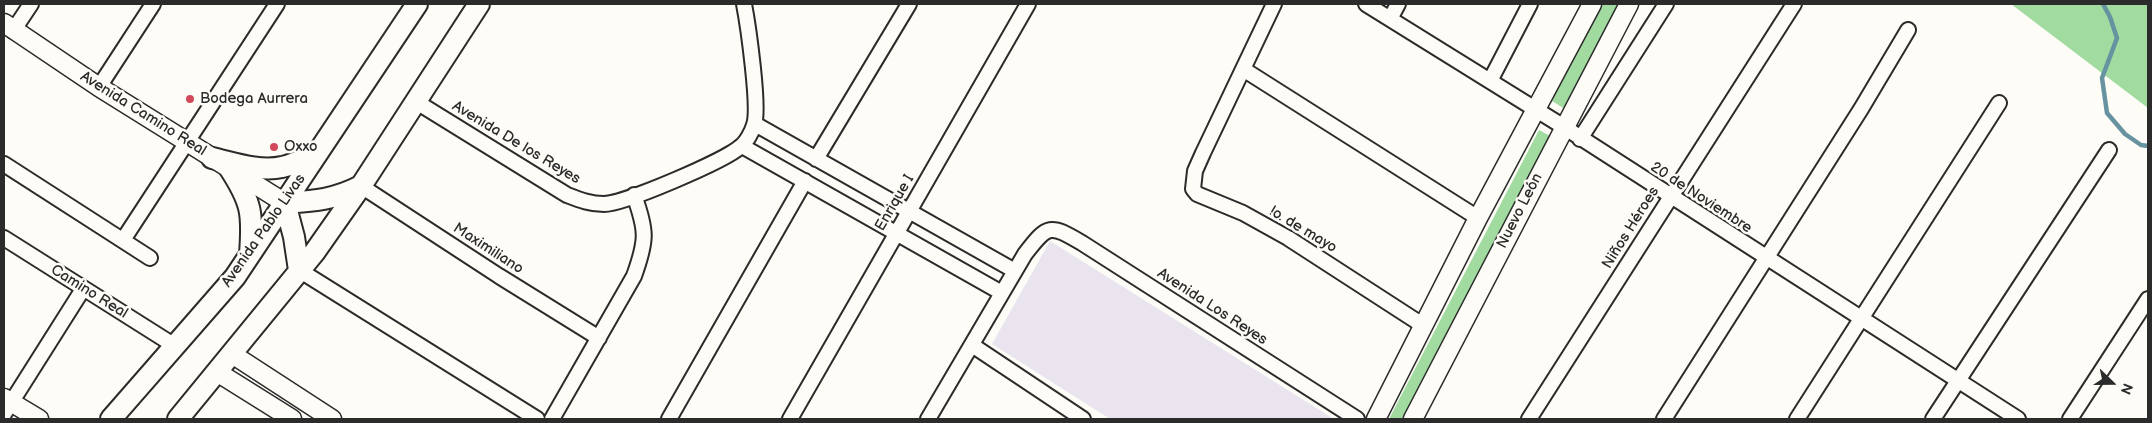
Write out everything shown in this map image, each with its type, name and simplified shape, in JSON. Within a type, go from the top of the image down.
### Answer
[{"type":"main road","name":"Avenida Pablo Livas","points":[[112,419],[234,277],[417,4]]},
{"type":"main road","points":[[178,419],[314,252],[361,186],[479,4]]},
{"type":"main road","points":[[212,158],[243,165],[272,168],[282,167],[320,150]]},
{"type":"main road","points":[[230,169],[244,191],[250,209],[250,254]]},
{"type":"main road","points":[[299,270],[294,237],[285,202],[337,197],[361,186]]},
{"type":"street","points":[[8,27],[31,4]]},
{"type":"street","points":[[99,87],[153,4]]},
{"type":"street","points":[[124,240],[277,4]]},
{"type":"street","points":[[816,159],[909,4]]},
{"type":"street","name":"Enrique I","points":[[790,419],[1028,4]]},
{"type":"street","name":"!o. de mayo","points":[[1274,4],[1203,153],[1193,182],[1193,188],[1197,194],[1243,213],[1280,233],[1424,326]]},
{"type":"street","name":"20 de Noviembre","points":[[1366,4],[1564,128],[2018,419]]},
{"type":"street","points":[[1390,19],[1398,4]]},
{"type":"street","points":[[1490,81],[1530,4]]},
{"type":"street","points":[[1376,419],[1478,218],[1592,4]]},
{"type":"street","name":"Nuevo León","points":[[1413,419],[1629,4]]},
{"type":"street","points":[[1580,139],[1666,4]]},
{"type":"street","name":"Niños Héroes","points":[[1529,419],[1794,4]]},
{"type":"street","name":"Avenida De los Reyes","points":[[415,101],[567,195],[588,203],[606,204],[634,196],[723,159],[742,146],[755,124],[756,105],[747,5]]},
{"type":"street","name":"Avenida Camino Real","points":[[8,27],[186,142],[285,202]]},
{"type":"street","points":[[1664,419],[1861,109],[1908,30]]},
{"type":"street","points":[[1243,69],[1478,218]]},
{"type":"street","points":[[1797,419],[1999,103]]},
{"type":"street","points":[[755,124],[1015,271],[928,419]]},
{"type":"street","points":[[742,146],[1002,293]]},
{"type":"street","points":[[1933,419],[2109,150]]},
{"type":"street","points":[[4,164],[150,258]]},
{"type":"street","points":[[669,419],[805,181]]},
{"type":"street","name":"Maximiliano","points":[[361,186],[499,276],[599,338]]},
{"type":"street","points":[[552,419],[634,276],[645,237],[643,221],[634,196]]},
{"type":"street","name":"Avenida Los Reyes","points":[[1015,271],[1035,241],[1047,230],[1061,231],[1357,419]]},
{"type":"street","name":"Camino Real","points":[[4,238],[175,346]]},
{"type":"street","points":[[299,270],[537,419]]},
{"type":"street","points":[[39,419],[6,405],[83,289]]},
{"type":"street","points":[[2070,419],[2148,299]]},
{"type":"street","points":[[972,345],[1081,419]]},
{"type":"street","points":[[232,354],[332,419]]},
{"type":"street","points":[[217,372],[292,419]]},
{"type":"shaded area","points":[[1050,241],[1334,419],[1110,419],[992,344]]},
{"type":"green space","points":[[1603,4],[1618,4],[1565,109],[1552,101]]},
{"type":"green space","points":[[2011,4],[2148,4],[2148,108]]},
{"type":"green space","points":[[1539,130],[1552,137],[1404,419],[1389,419]]},
{"type":"waterway","points":[[2103,4],[2110,17],[2117,38],[2102,78],[2107,113],[2125,134],[2141,145],[2148,146]]},
{"type":"place","name":"Bodega Aurrera","points":[[190,99]]},
{"type":"place","name":"Oxxo","points":[[274,147]]}]
